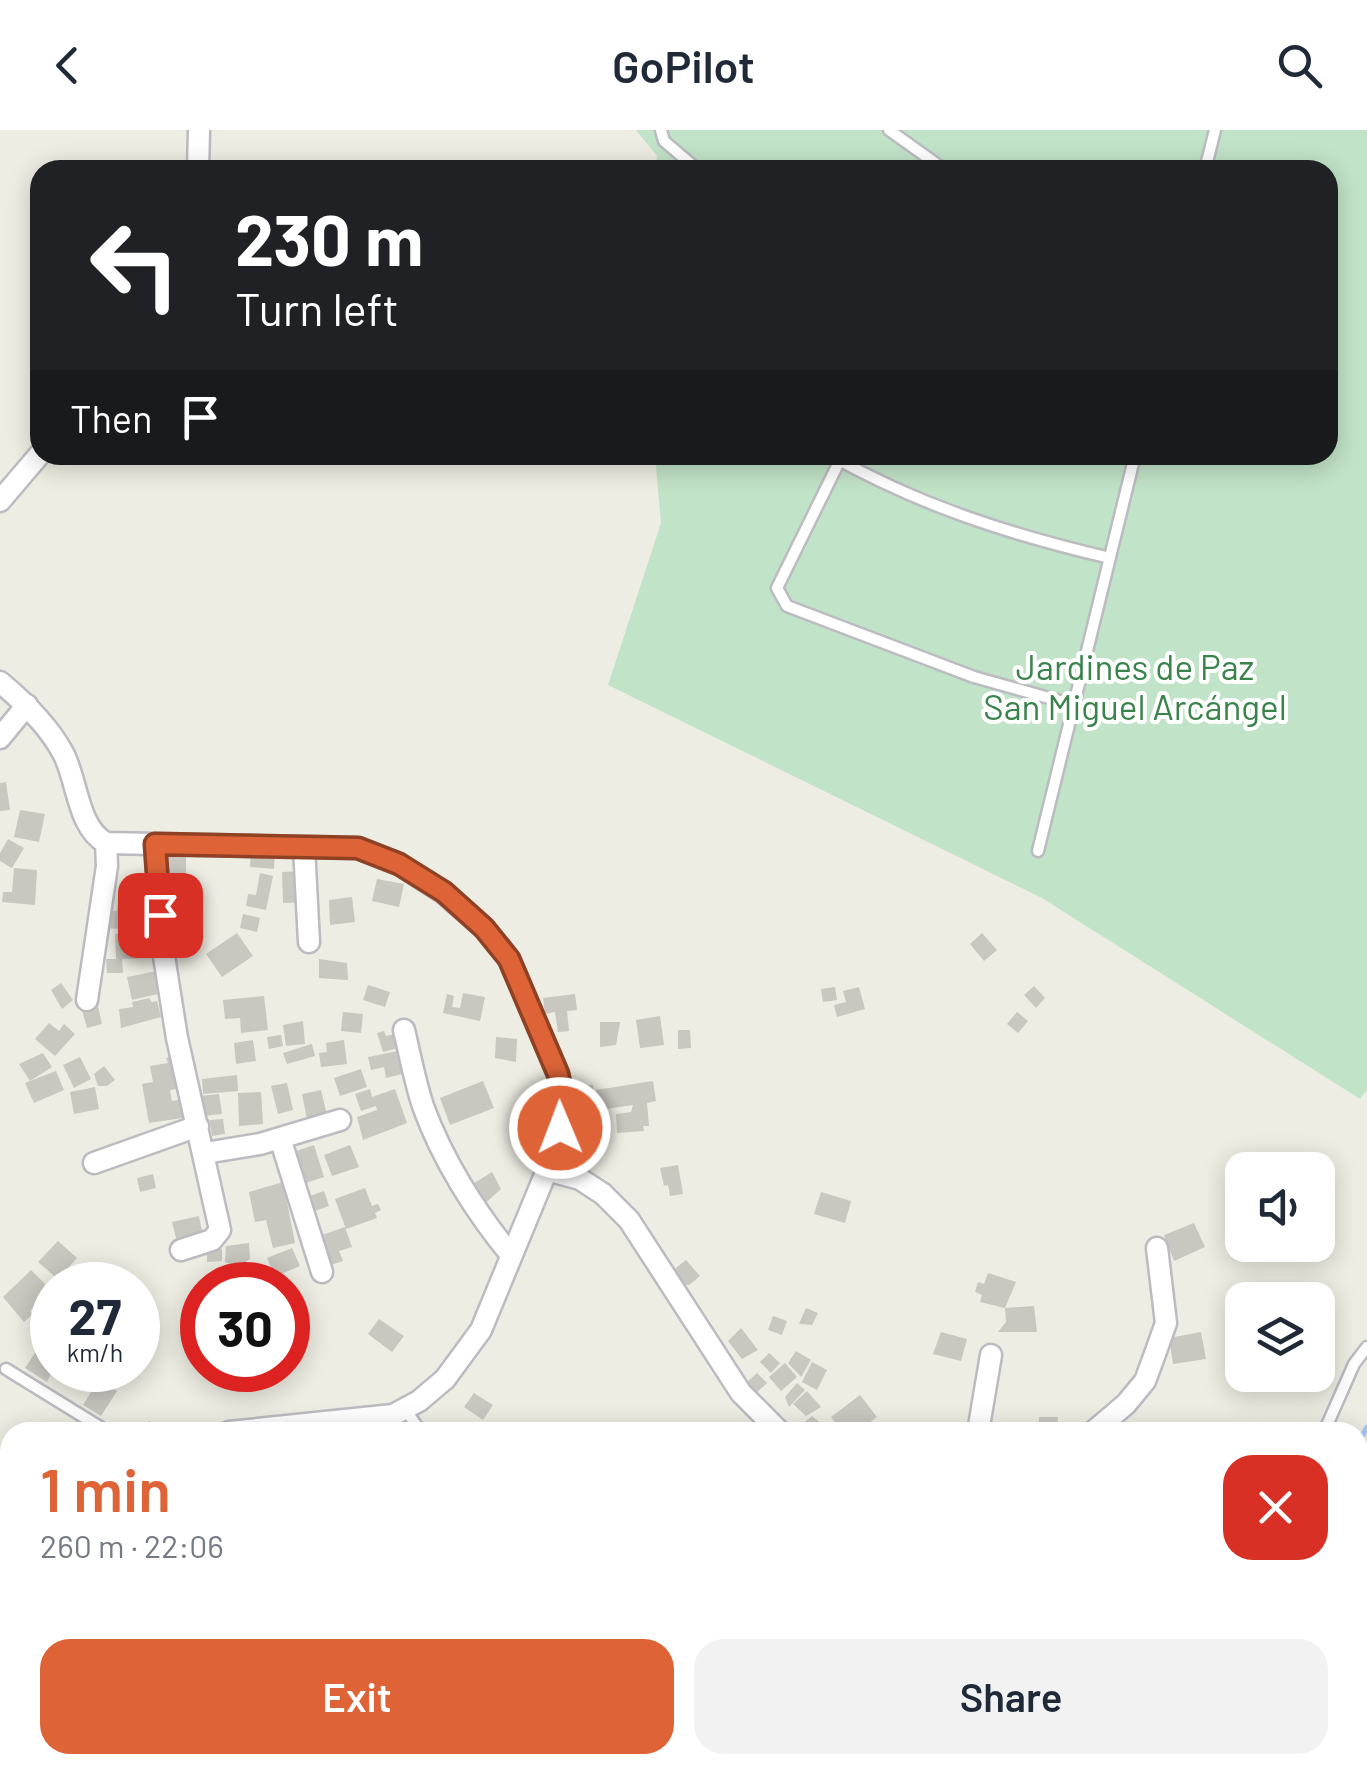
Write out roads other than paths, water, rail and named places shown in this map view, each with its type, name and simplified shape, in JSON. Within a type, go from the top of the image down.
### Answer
[{"type":"street","points":[[198,130],[198,160]]},
{"type":"street","points":[[0,501],[31,465]]},
{"type":"street","points":[[0,682],[27,705],[63,753],[86,821],[96,838],[106,843],[358,848],[399,864],[444,892],[484,928],[509,959],[558,1074],[564,1100],[547,1170],[481,1330],[445,1379],[393,1415],[325,1422]]},
{"type":"street","points":[[0,738],[27,705]]},
{"type":"street","points":[[87,1000],[107,866],[106,843]]},
{"type":"street","points":[[155,844],[163,950],[177,1038],[206,1153],[220,1230],[212,1240],[181,1250]]},
{"type":"street","points":[[304,847],[309,942]]},
{"type":"street","points":[[404,1030],[423,1106],[438,1140],[484,1222],[511,1255]]},
{"type":"street","points":[[206,1153],[280,1138],[340,1120]]},
{"type":"street","points":[[94,1163],[198,1126]]},
{"type":"street","points":[[280,1138],[322,1272]]},
{"type":"street","points":[[547,1170],[580,1179],[603,1194],[629,1220],[742,1393],[770,1422]]},
{"type":"street","points":[[1105,1422],[1145,1381],[1166,1322],[1157,1248]]},
{"type":"street","points":[[980,1422],[990,1355]]},
{"type":"lane","points":[[660,130],[664,141],[686,160]]},
{"type":"lane","points":[[890,130],[931,160]]},
{"type":"lane","points":[[1208,160],[1215,130]]},
{"type":"lane","points":[[832,465],[777,588],[787,606],[974,676],[1074,706]]},
{"type":"lane","points":[[849,465],[929,505],[1036,541],[1110,558]]},
{"type":"lane","points":[[1038,852],[1133,465]]},
{"type":"lane","points":[[1328,1422],[1354,1364],[1367,1348]]},
{"type":"lane","points":[[6,1369],[92,1422]]},
{"type":"lane","points":[[405,1409],[413,1422]]},
{"type":"park label","name":"Jardines de Paz San Miguel Arcángel","points":[[1135,686]]}]
